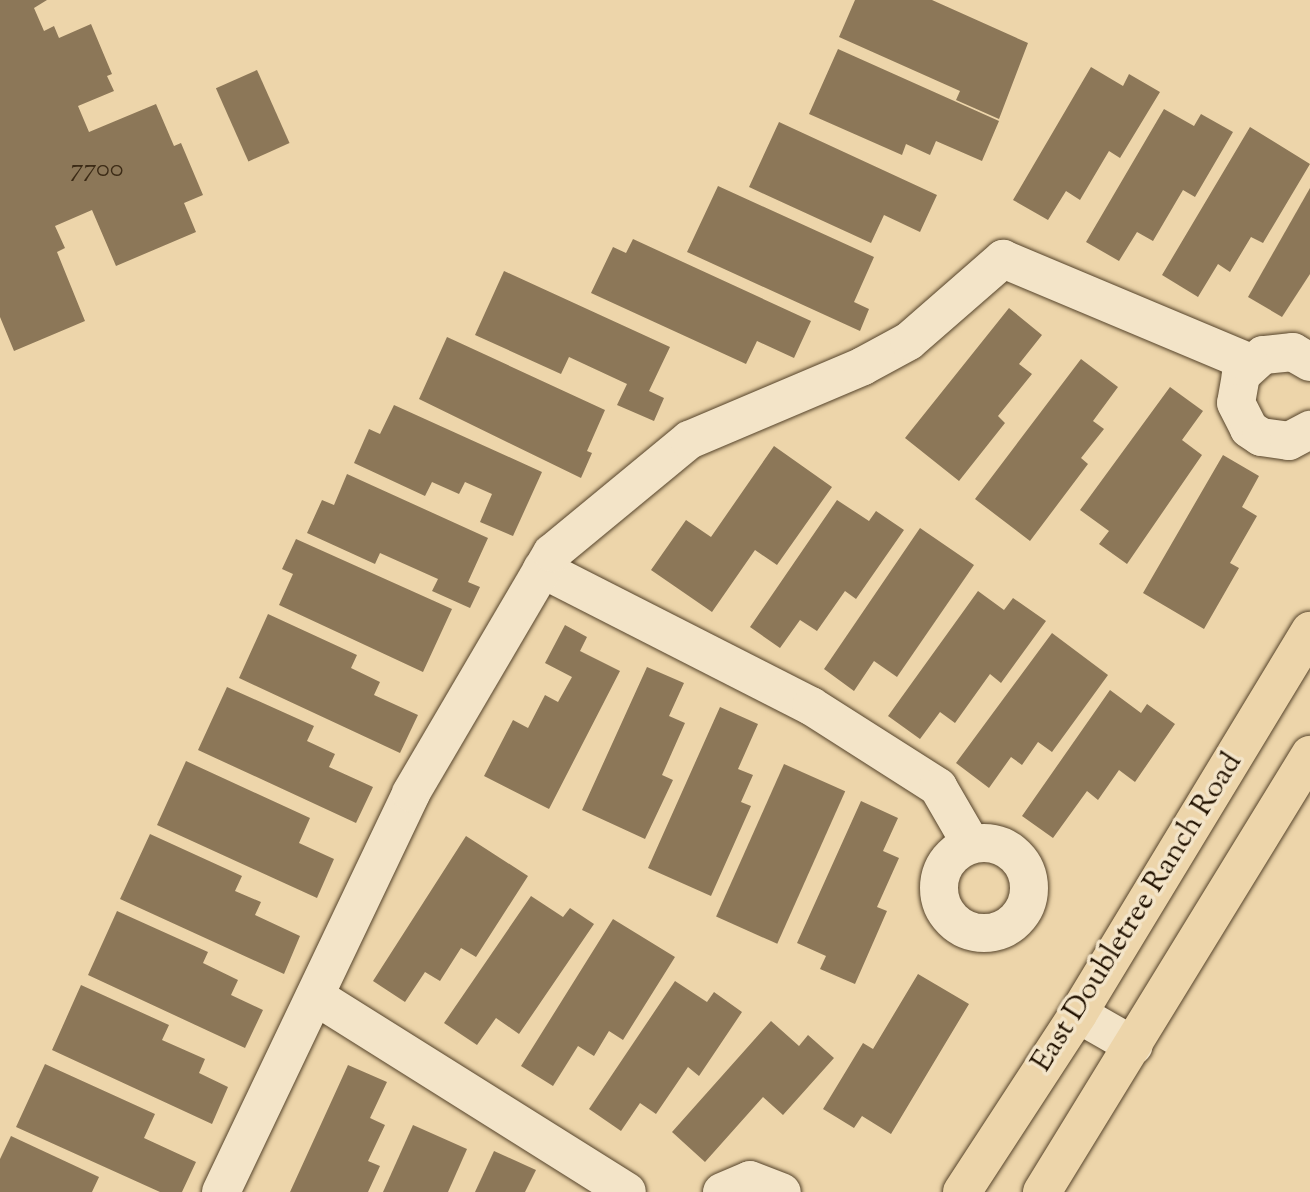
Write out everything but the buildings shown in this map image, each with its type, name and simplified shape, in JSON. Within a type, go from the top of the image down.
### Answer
[{"type":"main road","name":"East Doubletree Ranch Road","points":[[962,1192],[1078,1014],[1310,631]]},
{"type":"main road","points":[[1042,1192],[1310,755]]},
{"type":"street","points":[[221,1192],[411,793],[542,569],[552,553],[689,440],[863,366],[909,341],[1003,259],[1250,363]]},
{"type":"street","points":[[1310,362],[1278,351],[1250,363],[1236,388],[1236,403],[1249,429],[1275,441],[1289,441],[1310,430]]},
{"type":"street","points":[[542,569],[811,706],[938,787],[971,844]]},
{"type":"street","points":[[314,996],[627,1192]]},
{"type":"street","points":[[1078,1014],[1134,1046]]},
{"type":"street","points":[[722,1192],[750,1180],[782,1192]]}]
